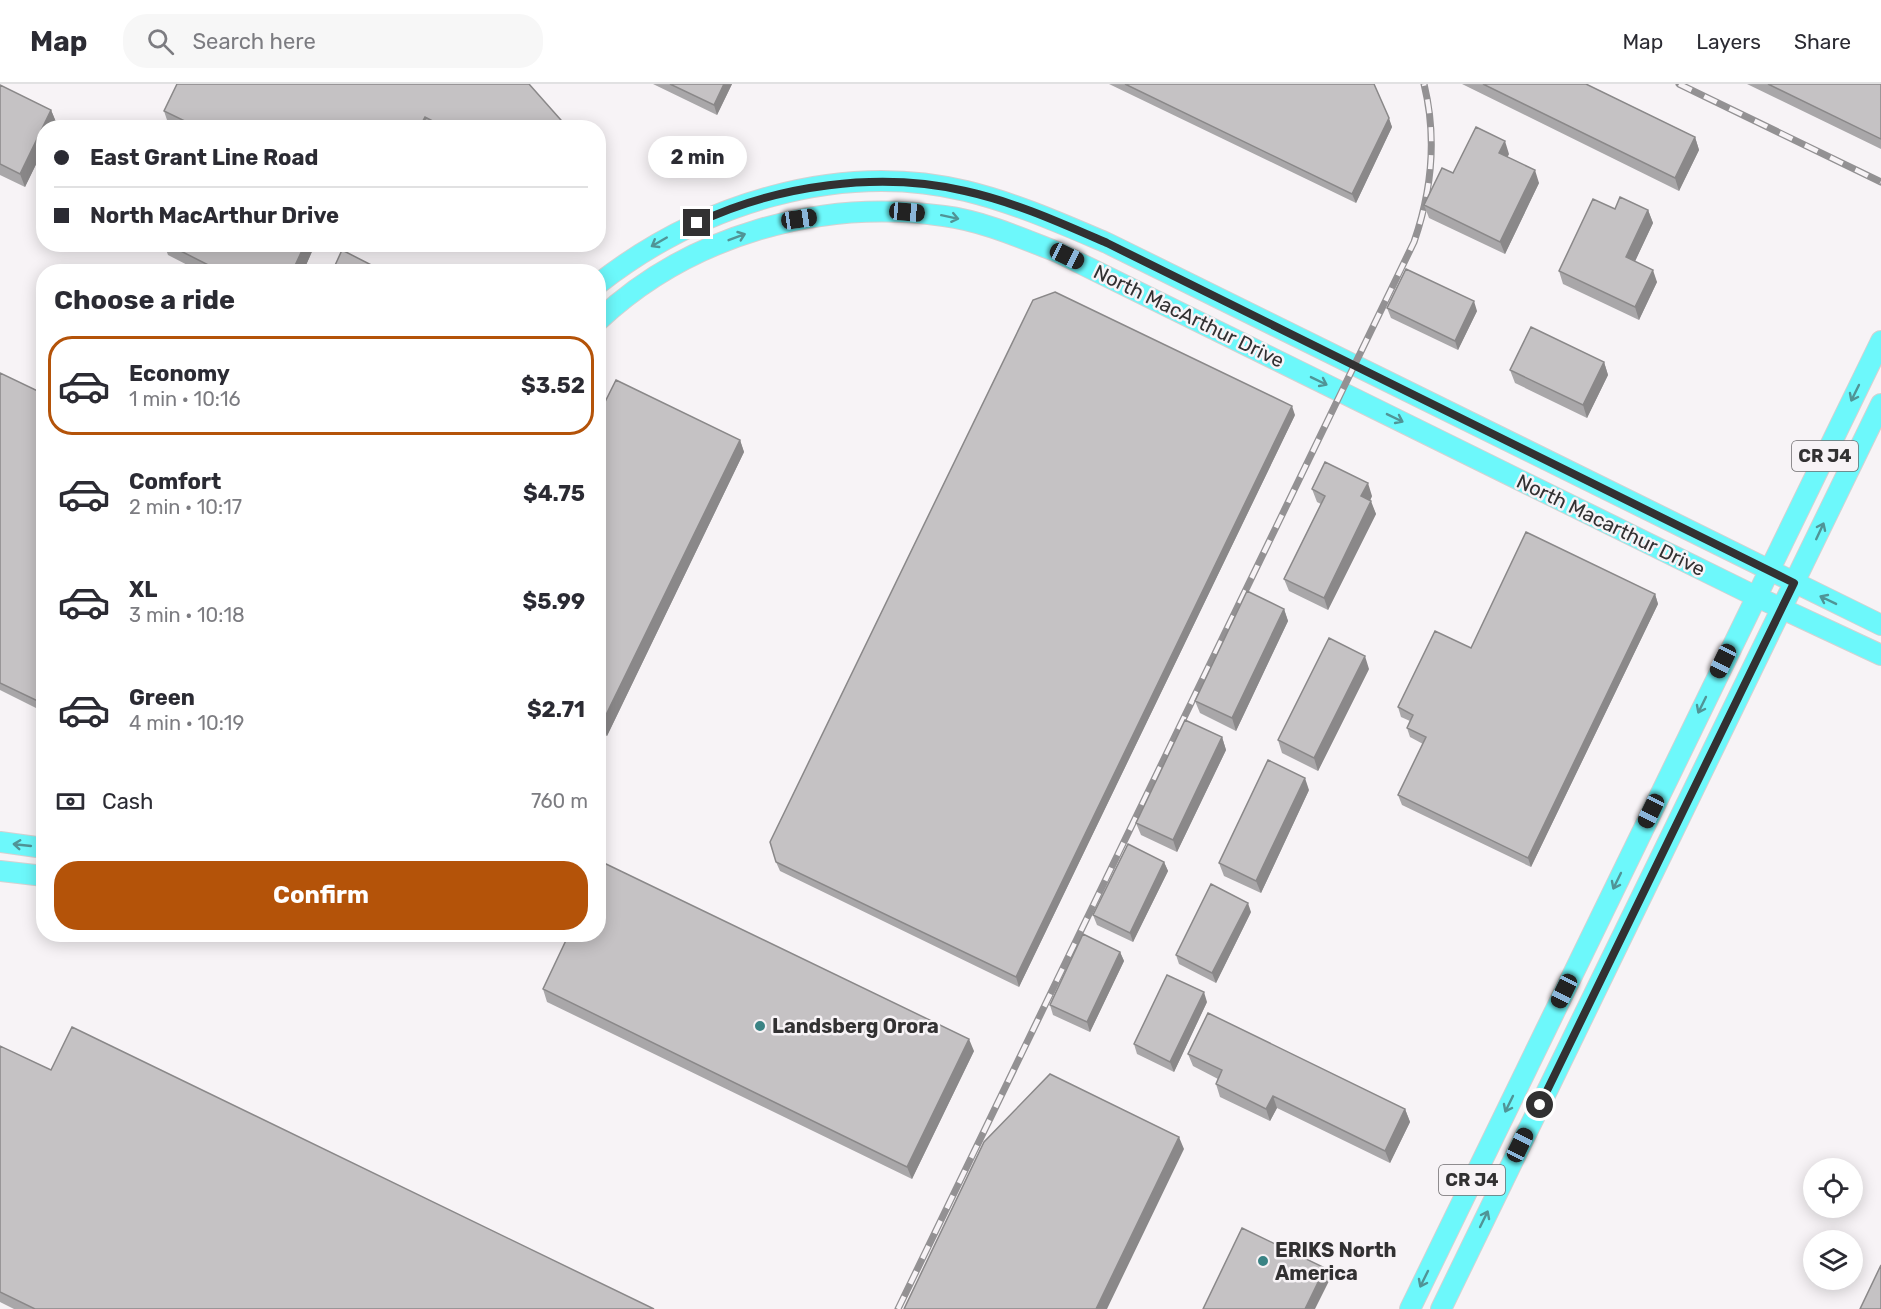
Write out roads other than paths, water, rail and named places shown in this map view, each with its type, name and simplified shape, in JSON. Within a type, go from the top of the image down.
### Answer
[{"type":"main road","name":"North MacArthur Drive","points":[[606,278],[663,239],[714,214],[769,197],[824,186],[863,183],[927,184],[965,191],[1028,209],[1107,243],[1474,425]]},
{"type":"main road","name":"North MacArthur Drive","points":[[606,315],[668,268],[706,249],[752,231],[799,219],[846,213],[912,212],[946,216],[1005,231],[1057,252],[1343,392]]},
{"type":"main road","name":"CR J4","points":[[1410,1309],[1767,570],[1881,341]]},
{"type":"main road","name":"North Macarthur Drive","points":[[1343,392],[1781,609],[1881,655]]},
{"type":"main road","name":"CR J4","points":[[1440,1309],[1881,404]]},
{"type":"main road","name":"North Macarthur Drive","points":[[1474,425],[1881,625]]},
{"type":"main road","points":[[0,842],[36,847]]},
{"type":"main road","points":[[0,871],[36,875]]},
{"type":"railway","points":[[898,1309],[1414,242],[1425,203],[1431,163],[1430,124],[1424,84]]},
{"type":"railway","points":[[1679,84],[1881,182]]},
{"type":"place","name":"Landsberg Orora","points":[[760,1026]]},
{"type":"place","name":"ERIKS North America","points":[[1263,1261]]}]
